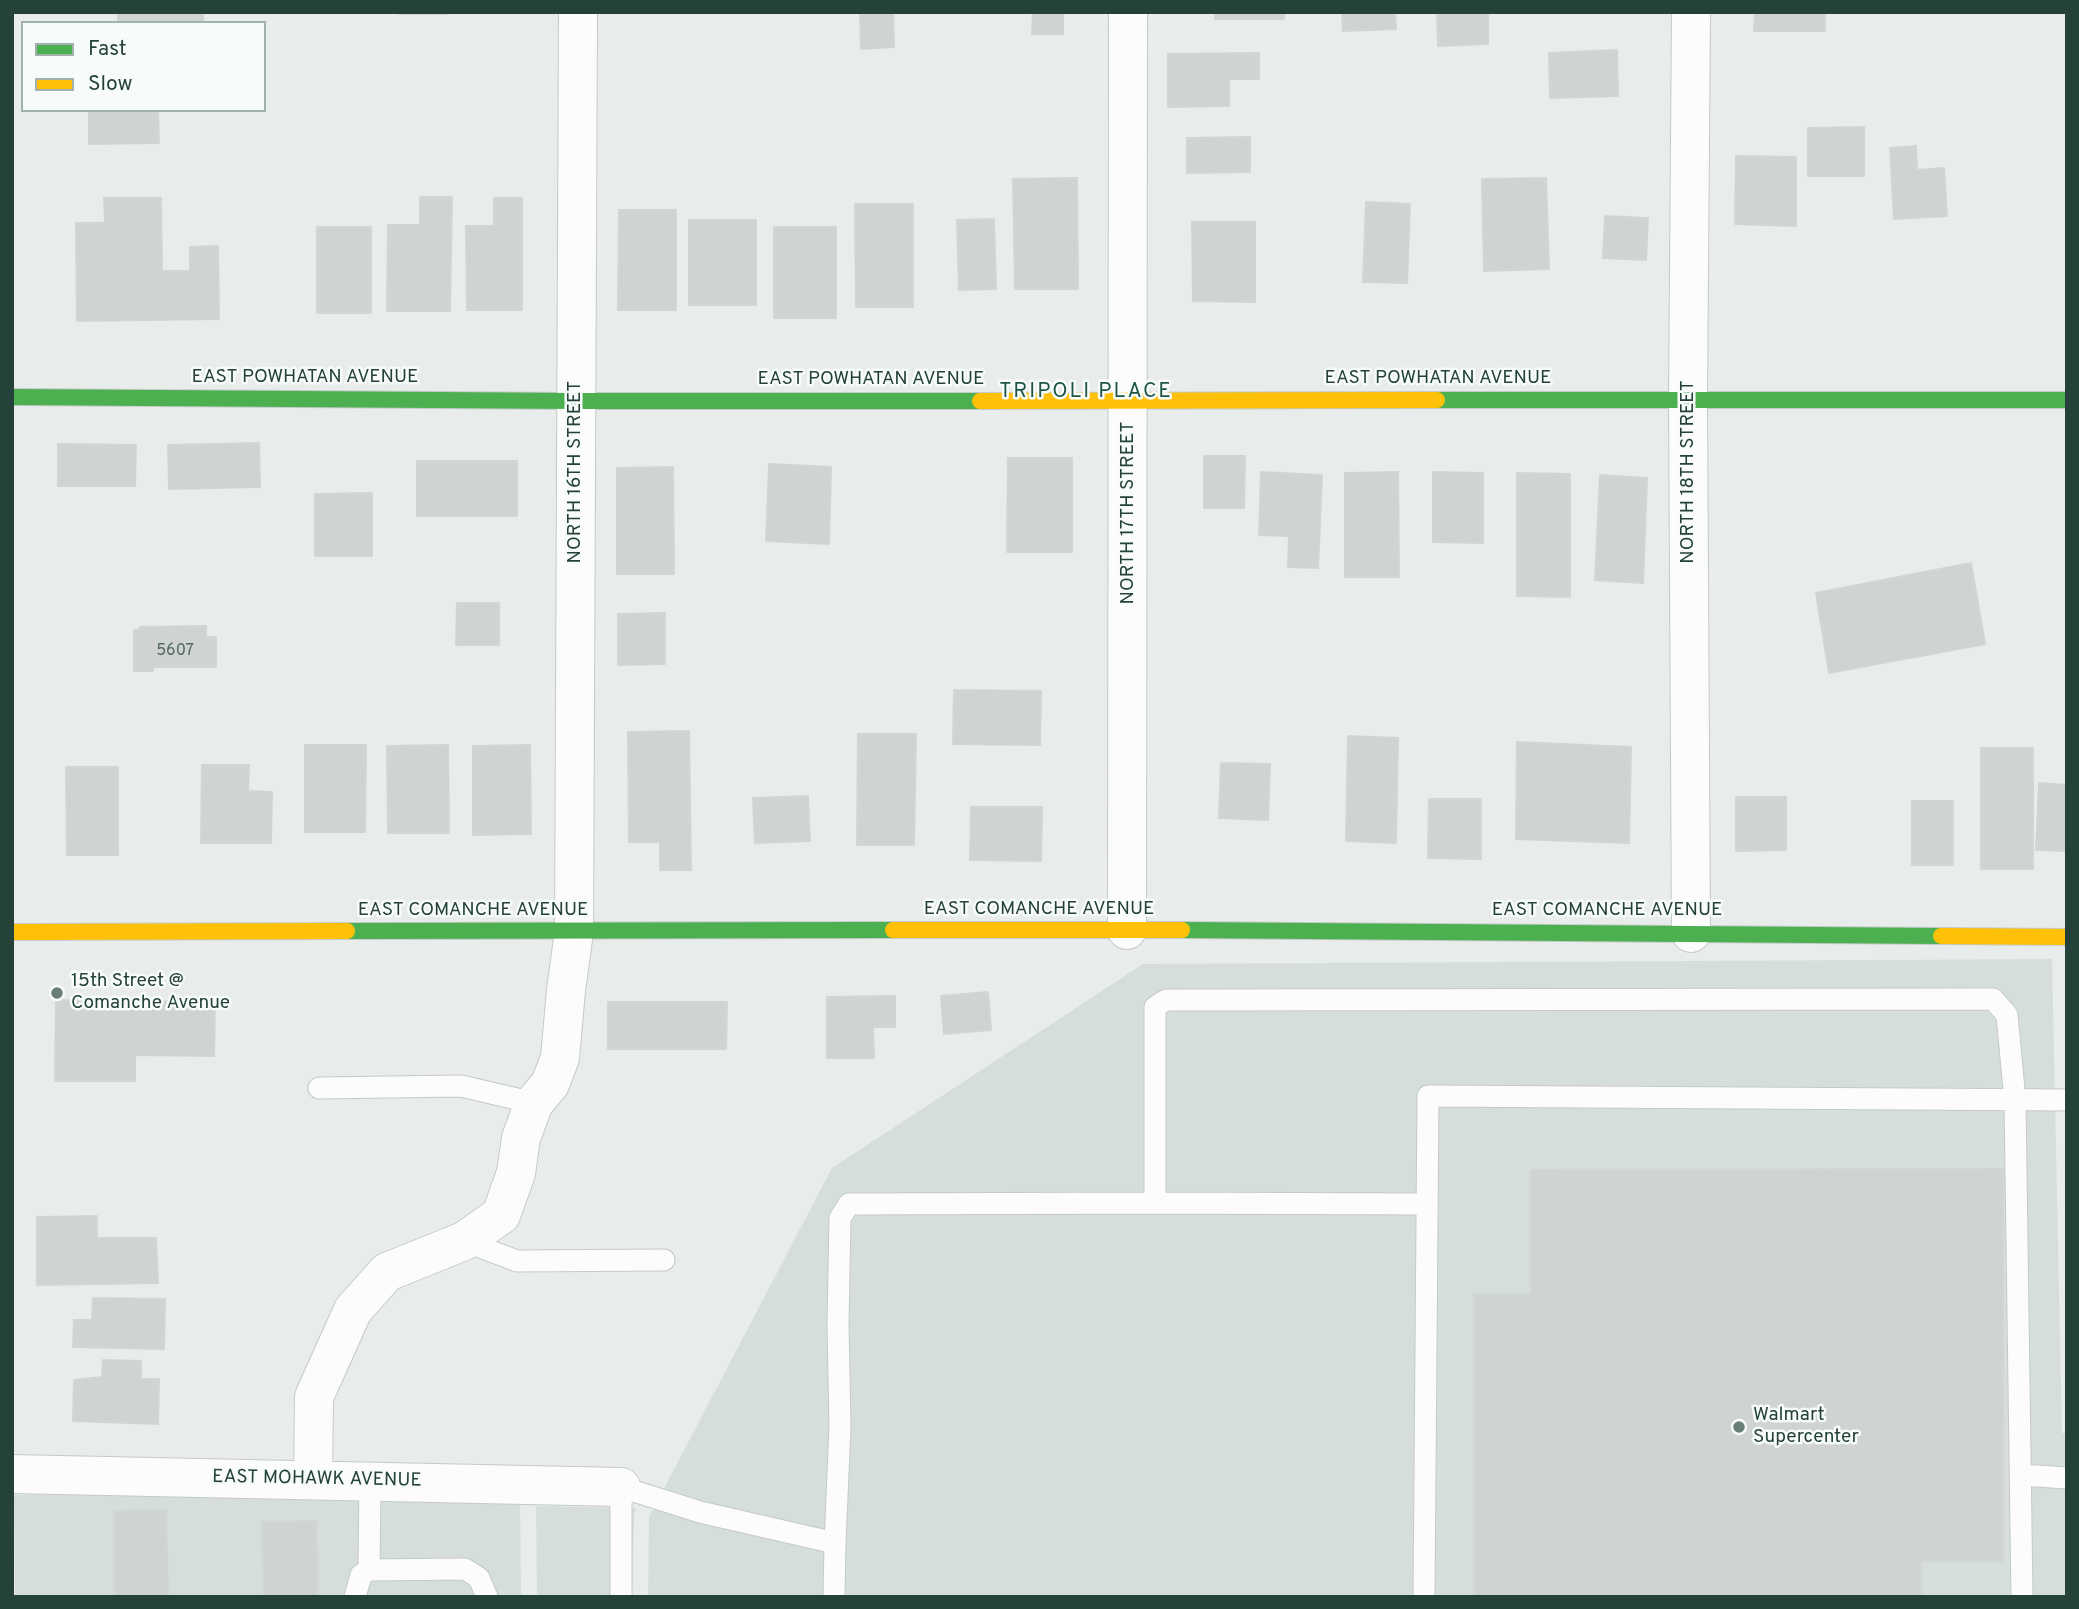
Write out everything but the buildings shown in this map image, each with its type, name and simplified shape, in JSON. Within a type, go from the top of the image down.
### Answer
[{"type":"street","name":"NORTH 16TH STREET","points":[[313,1480],[314,1397],[353,1310],[387,1272],[464,1241],[500,1215],[516,1173],[521,1138],[534,1103],[550,1084],[560,1058],[574,932],[578,12]]},
{"type":"street","name":"NORTH 17TH STREET","points":[[1128,12],[1128,930]]},
{"type":"street","name":"NORTH 18TH STREET","points":[[1690,933],[1688,400],[1691,12]]},
{"type":"street","name":"EAST POWHATAN AVENUE","points":[[12,397],[576,401],[2067,400]]},
{"type":"street","name":"EAST COMANCHE AVENUE","points":[[12,932],[1128,930],[2067,937]]},
{"type":"street","name":"EAST MOHAWK AVENUE","points":[[12,1474],[621,1487]]},
{"type":"lane","points":[[1155,1203],[1155,1007],[1166,1000],[1993,999],[2007,1015],[2015,1100],[2022,1597]]},
{"type":"lane","points":[[319,1088],[461,1086],[534,1103]]},
{"type":"lane","points":[[1424,1597],[1428,1096],[2067,1100]]},
{"type":"lane","points":[[834,1597],[840,1427],[840,1218],[849,1204],[1427,1204]]},
{"type":"lane","points":[[464,1241],[517,1261],[664,1260]]},
{"type":"lane","points":[[2022,1475],[2067,1478]]},
{"type":"lane","points":[[369,1570],[370,1481]]},
{"type":"lane","points":[[621,1597],[621,1487],[700,1512],[835,1543]]},
{"type":"lane","points":[[355,1597],[361,1575],[369,1570],[465,1569],[480,1578],[487,1594]]},
{"type":"shaded area","points":[[2052,959],[2062,1433],[2067,1433],[2067,1597],[648,1597],[649,1517],[832,1168],[1143,964]]},
{"type":"shaded area","points":[[520,1490],[521,1597],[15,1597],[14,1495]]},
{"type":"shaded area","points":[[536,1506],[636,1508],[632,1597],[537,1597]]},
{"type":"traffic: fast","points":[[12,397],[980,401]]},
{"type":"traffic: fast","points":[[1437,400],[2067,400]]},
{"type":"traffic: fast","points":[[347,931],[893,930]]},
{"type":"traffic: fast","points":[[1182,930],[1941,936]]},
{"type":"traffic: slow","points":[[980,401],[1437,400]]},
{"type":"traffic: slow","points":[[893,930],[1182,930]]},
{"type":"traffic: slow","points":[[12,932],[347,931]]},
{"type":"traffic: slow","points":[[1941,936],[2067,937]]},
{"type":"place","name":"15th Street @ Comanche Avenue","points":[[57,993]]},
{"type":"place","name":"Walmart Supercenter","points":[[1739,1427]]},
{"type":"district","name":"TRIPOLI PLACE","points":[[1086,393]]}]
